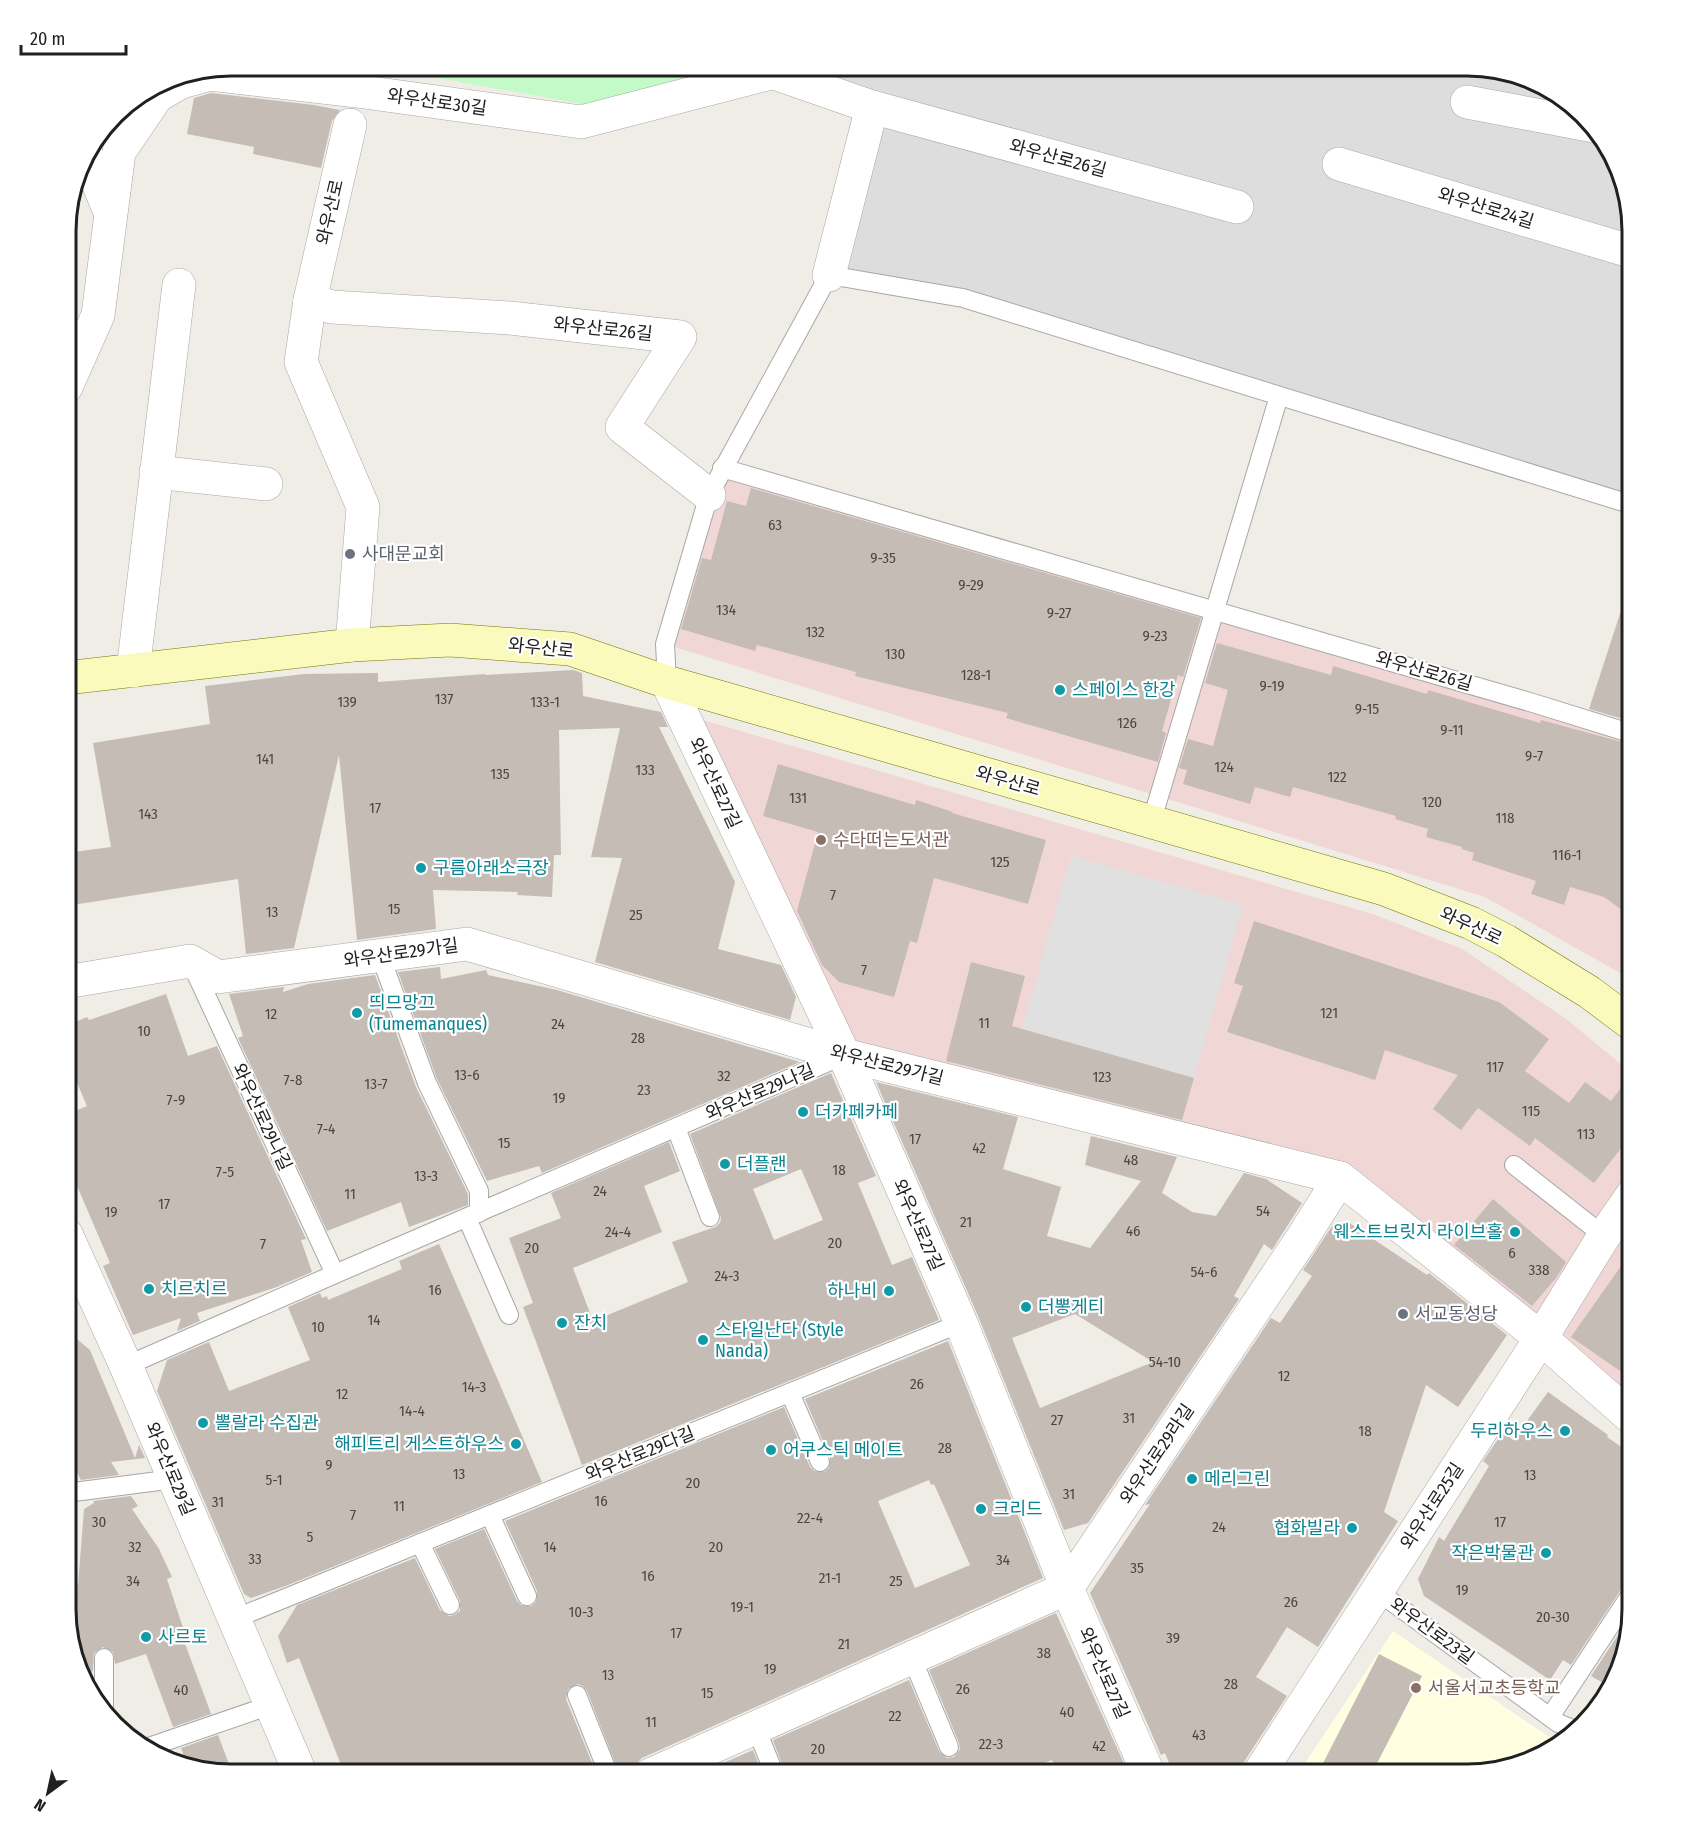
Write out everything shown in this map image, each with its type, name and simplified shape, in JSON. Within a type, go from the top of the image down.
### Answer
[{"type":"street","name":"와우산로30길","points":[[236,77],[581,122],[758,77]]},
{"type":"street","name":"와우산로30길","points":[[802,77],[872,107]]},
{"type":"street","name":"와우산로30길","points":[[77,362],[98,315],[118,152],[157,96],[163,92]]},
{"type":"street","points":[[1467,102],[1578,123]]},
{"type":"street","name":"와우산로26길","points":[[872,107],[1238,207]]},
{"type":"street","points":[[830,275],[872,107]]},
{"type":"street","name":"와우산로","points":[[350,125],[310,300],[301,362],[363,507],[352,645]]},
{"type":"street","name":"와우산로24길","points":[[1339,164],[1622,249]]},
{"type":"street","name":"와우산로30길","points":[[91,166],[111,214]]},
{"type":"street","points":[[133,671],[179,285]]},
{"type":"street","name":"와우산로26길","points":[[310,300],[332,307],[510,318],[680,337],[622,427],[716,481]]},
{"type":"street","points":[[156,472],[266,484]]},
{"type":"street","name":"와우산로","points":[[77,677],[352,645],[450,640],[570,649],[667,682],[1384,889],[1471,923],[1506,941],[1589,992],[1622,1017]]},
{"type":"street","name":"와우산로27길","points":[[667,682],[844,1055],[961,1323],[1067,1588],[1144,1764]]},
{"type":"street","name":"와우산로29가길","points":[[190,961],[218,977],[467,944],[844,1055],[1340,1178],[1541,1338],[1622,1409]]},
{"type":"street","points":[[76,980],[190,961]]},
{"type":"street","name":"와우산로29라길","points":[[1067,1588],[1301,1240],[1340,1178]]},
{"type":"street","name":"와우산로25길","points":[[1265,1764],[1622,1210]]},
{"type":"street","name":"와우산로29길","points":[[76,1257],[126,1366],[296,1764]]},
{"type":"street","points":[[675,1764],[1067,1588]]},
{"type":"lane","points":[[667,682],[665,644],[716,481],[830,275],[963,298],[1622,502]]},
{"type":"lane","points":[[1151,823],[1279,396]]},
{"type":"lane","name":"와우산로26길","points":[[716,481],[1215,610],[1533,702],[1622,730]]},
{"type":"lane","points":[[380,956],[427,1083],[479,1191],[473,1216],[509,1315]]},
{"type":"lane","name":"와우산로29나길","points":[[190,961],[335,1274]]},
{"type":"lane","name":"와우산로29나길","points":[[126,1366],[844,1055]]},
{"type":"lane","points":[[676,1128],[710,1217]]},
{"type":"lane","points":[[1514,1166],[1604,1236]]},
{"type":"lane","name":"와우산로29다길","points":[[234,1619],[961,1323]]},
{"type":"lane","points":[[790,1393],[820,1462]]},
{"type":"lane","points":[[76,1492],[174,1479]]},
{"type":"lane","points":[[490,1515],[527,1596]]},
{"type":"lane","points":[[420,1543],[450,1605]]},
{"type":"lane","name":"와우산로23길","points":[[1377,1591],[1550,1718],[1568,1727]]},
{"type":"lane","points":[[1550,1718],[1622,1608]]},
{"type":"lane","points":[[104,1658],[104,1698]]},
{"type":"lane","points":[[912,1658],[949,1747]]},
{"type":"lane","points":[[577,1695],[605,1764]]},
{"type":"lane","points":[[155,1745],[271,1705]]},
{"type":"lane","points":[[756,1728],[771,1764]]},
{"type":"shaded area","points":[[817,77],[1478,77],[1498,79],[1527,88],[1545,97],[1570,115],[1591,137],[1607,163],[1620,201],[1622,231],[1622,502],[963,298],[829,275],[878,108]]},
{"type":"shaded area","points":[[722,468],[1622,731],[1622,974],[1485,897],[665,644]]},
{"type":"shaded area","points":[[682,714],[1373,914],[1462,949],[1565,1018],[1622,1065],[1622,1410],[1340,1178],[844,1055]]},
{"type":"shaded area","points":[[1071,856],[1243,905],[1194,1078],[1022,1029]]},
{"type":"shaded area","name":"서울서교초등학교","points":[[1393,1631],[1552,1739],[1527,1753],[1498,1762],[1304,1764]]},
{"type":"green space","points":[[433,77],[706,77],[604,108]]},
{"type":"building","points":[[211,93],[340,110],[332,121],[321,168],[253,154],[254,147],[187,134],[194,98]]},
{"type":"building","points":[[751,488],[1201,618],[1183,677],[1178,675],[1162,731],[1166,733],[1158,762],[1006,718],[1008,713],[855,676],[856,672],[757,645],[755,651],[681,629],[702,558],[711,560],[727,501],[746,506]]},
{"type":"building","points":[[1622,607],[1622,719],[1589,709]]},
{"type":"building","points":[[1217,643],[1331,675],[1333,666],[1427,694],[1428,690],[1540,723],[1541,720],[1622,742],[1622,910],[1604,897],[1570,887],[1564,905],[1531,894],[1536,881],[1472,860],[1474,853],[1462,847],[1426,837],[1428,829],[1395,819],[1396,816],[1293,787],[1290,797],[1255,787],[1250,804],[1183,784],[1187,770],[1179,768],[1188,739],[1213,746],[1228,690],[1205,683]]},
{"type":"building","points":[[573,670],[582,673],[583,696],[661,712],[668,727],[659,727],[735,882],[718,949],[781,965],[796,997],[790,1020],[595,962],[622,858],[591,857],[620,728],[559,730],[561,855],[554,855],[552,897],[517,895],[518,892],[433,890],[436,929],[357,940],[339,755],[294,948],[246,954],[238,879],[77,904],[77,852],[111,847],[93,743],[210,724],[205,686],[304,674],[378,673],[378,682]]},
{"type":"building","points":[[778,764],[915,805],[916,800],[952,813],[1046,840],[1028,904],[934,878],[917,943],[910,941],[894,997],[839,982],[822,965],[797,911],[818,832],[763,816]]},
{"type":"building","points":[[1254,921],[1499,1002],[1549,1039],[1525,1071],[1569,1103],[1585,1082],[1611,1101],[1622,1086],[1622,1147],[1594,1183],[1535,1138],[1530,1146],[1478,1108],[1461,1130],[1433,1109],[1458,1075],[1385,1050],[1375,1080],[1227,1032],[1243,986],[1234,983]]},
{"type":"building","points":[[971,962],[1025,976],[1012,1026],[1194,1078],[1182,1120],[946,1061]]},
{"type":"building","points":[[440,967],[441,979],[486,970],[488,975],[557,990],[800,1062],[542,1173],[539,1166],[487,1181],[437,1079],[398,972]]},
{"type":"building","points":[[375,975],[416,1087],[468,1194],[468,1205],[409,1227],[401,1202],[327,1231],[238,1038],[243,1036],[229,994],[284,987],[283,992],[308,984]]},
{"type":"building","points":[[166,994],[188,1056],[217,1046],[306,1239],[301,1240],[312,1272],[274,1288],[197,1313],[200,1321],[177,1331],[181,1318],[133,1335],[103,1266],[110,1263],[76,1184],[76,1111],[87,1106],[76,1081],[76,1022],[87,1017],[89,1020]]},
{"type":"building","points":[[831,1073],[876,1176],[858,1183],[892,1265],[912,1257],[939,1320],[582,1465],[523,1307],[533,1303],[509,1238],[561,1218],[551,1193],[669,1142],[680,1171],[644,1186],[662,1232],[573,1268],[593,1321],[688,1282],[672,1242],[715,1227],[720,1223],[721,1218],[690,1134]],"holes":[[[801,1169],[823,1220],[774,1240],[753,1189]]]},
{"type":"building","points":[[876,1082],[1018,1117],[1003,1169],[1061,1187],[1047,1236],[1090,1248],[1141,1181],[1085,1165],[1091,1136],[1177,1157],[1162,1193],[1192,1212],[1216,1216],[1244,1173],[1266,1179],[1302,1203],[1272,1250],[1264,1244],[1234,1296],[1239,1299],[1088,1523],[1064,1530],[978,1316]],"holes":[[[1075,1314],[1153,1362],[1040,1408],[1012,1338]]]},
{"type":"building","points":[[1493,1199],[1566,1262],[1556,1278],[1532,1306],[1454,1245]]},
{"type":"building","points":[[1348,1222],[1427,1275],[1429,1273],[1507,1335],[1458,1407],[1426,1385],[1384,1512],[1398,1521],[1318,1647],[1287,1627],[1256,1677],[1287,1696],[1243,1764],[1170,1764],[1165,1753],[1161,1755],[1090,1593],[1150,1504],[1145,1505],[1271,1318],[1280,1323],[1312,1276],[1303,1270],[1334,1223],[1343,1230]]},
{"type":"building","points":[[439,1244],[542,1482],[251,1598],[244,1594],[157,1391],[167,1360],[209,1342],[229,1391],[310,1360],[288,1307],[320,1293],[322,1298],[327,1296],[328,1300],[402,1269],[399,1261]]},
{"type":"building","points":[[1622,1265],[1622,1372],[1571,1337]]},
{"type":"building","points":[[76,1338],[90,1350],[135,1458],[139,1445],[145,1458],[111,1462],[119,1475],[81,1480],[76,1471]]},
{"type":"building","points":[[948,1341],[1043,1578],[642,1758],[636,1764],[616,1764],[587,1691],[578,1684],[568,1689],[566,1699],[593,1764],[341,1764],[299,1658],[287,1663],[278,1636],[297,1605],[415,1558],[440,1610],[449,1616],[460,1611],[460,1601],[435,1549],[484,1529],[517,1601],[521,1605],[531,1606],[536,1602],[537,1591],[505,1521],[784,1407],[810,1467],[814,1471],[824,1472],[829,1468],[830,1458],[805,1399]],"holes":[[[929,1480],[931,1485],[934,1484],[970,1565],[915,1588],[878,1501]]]},
{"type":"building","points":[[1548,1392],[1622,1447],[1622,1588],[1571,1665],[1563,1660],[1550,1680],[1424,1596],[1418,1579],[1439,1537],[1444,1541],[1489,1466],[1483,1461],[1503,1432],[1513,1440]]},
{"type":"building","points":[[131,1496],[138,1506],[132,1509],[159,1549],[172,1577],[167,1579],[187,1640],[184,1641],[211,1714],[173,1727],[146,1654],[115,1664],[113,1652],[103,1647],[94,1653],[93,1671],[90,1672],[79,1640],[76,1585],[78,1585],[84,1509],[94,1503],[93,1501]]},
{"type":"building","points":[[1056,1613],[1124,1764],[1054,1764],[1052,1760],[1042,1764],[782,1764],[773,1740],[909,1680],[939,1751],[947,1758],[954,1757],[960,1749],[959,1743],[929,1670]]},
{"type":"building","points":[[1621,1630],[1614,1660],[1604,1683],[1591,1676]]},
{"type":"building","points":[[1379,1654],[1422,1676],[1377,1764],[1323,1764]]},
{"type":"building","points":[[218,1735],[229,1764],[201,1762],[184,1757],[181,1748]]},
{"type":"building","points":[[753,1750],[759,1764],[721,1764]]},
{"type":"place","name":"사대문교회","points":[[350,554]]},
{"type":"place","name":"스페이스 한강","points":[[1060,690]]},
{"type":"place","name":"수다떠는도서관","points":[[821,840]]},
{"type":"place","name":"구름아래소극장","points":[[421,868]]},
{"type":"place","name":"띄므망끄 (Tumemanques)","points":[[357,1013]]},
{"type":"place","name":"더카페카페","points":[[803,1112]]},
{"type":"place","name":"더플랜","points":[[725,1164]]},
{"type":"place","name":"웨스트브릿지 라이브홀","points":[[1515,1232]]},
{"type":"place","name":"치르치르","points":[[149,1289]]},
{"type":"place","name":"하나비","points":[[889,1291]]},
{"type":"place","name":"더뽕게티","points":[[1026,1307]]},
{"type":"place","name":"서교동성당","points":[[1403,1314]]},
{"type":"place","name":"잔치","points":[[562,1323]]},
{"type":"place","name":"스타일난다 (Style Nanda)","points":[[703,1340]]},
{"type":"place","name":"뽈랄라 수집관","points":[[203,1423]]},
{"type":"place","name":"두리하우스","points":[[1565,1431]]},
{"type":"place","name":"해피트리 게스트하우스","points":[[516,1444]]},
{"type":"place","name":"어쿠스틱 메이트","points":[[771,1450]]},
{"type":"place","name":"메리그린","points":[[1192,1479]]},
{"type":"place","name":"크리드","points":[[981,1509]]},
{"type":"place","name":"협화빌라","points":[[1352,1528]]},
{"type":"place","name":"작은박물관","points":[[1546,1553]]},
{"type":"place","name":"사르토","points":[[146,1637]]},
{"type":"place","name":"서울서교초등학교","points":[[1416,1688]]}]
